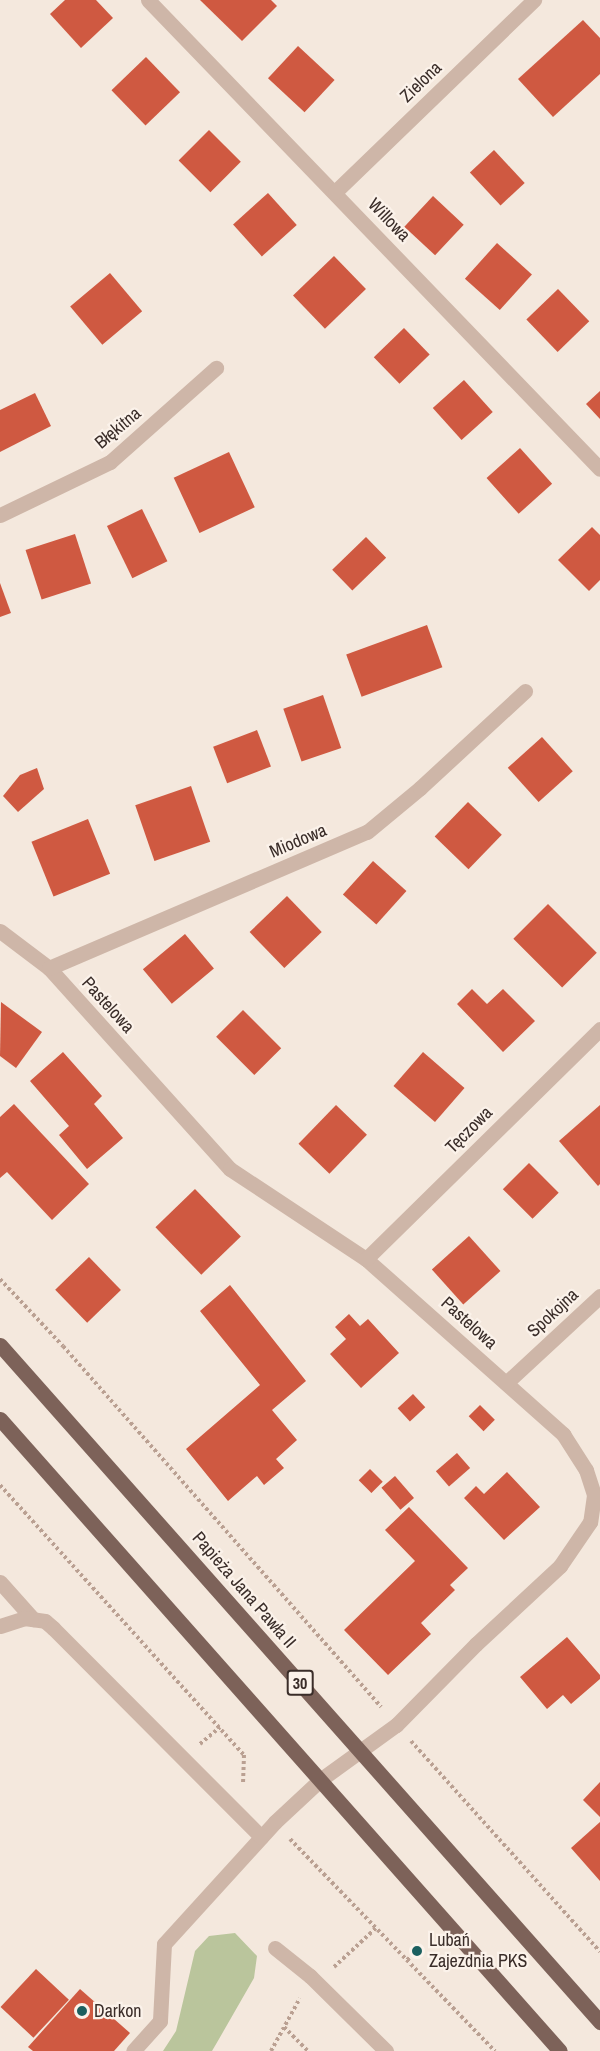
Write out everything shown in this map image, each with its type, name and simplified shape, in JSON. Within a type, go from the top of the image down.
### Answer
[{"type":"main road","name":"Papieża Jana Pawła II","points":[[0,1345],[600,2022]]},
{"type":"main road","points":[[0,1419],[560,2051]]},
{"type":"street","name":"Willowa","points":[[148,0],[600,469]]},
{"type":"street","name":"Zielona","points":[[335,192],[534,0]]},
{"type":"street","name":"Błękitna","points":[[0,515],[110,462],[216,368]]},
{"type":"street","name":"Miodowa","points":[[49,968],[367,832],[420,788],[525,691]]},
{"type":"street","name":"Pastelowa","points":[[0,931],[49,968],[230,1169],[366,1259],[563,1434],[586,1470],[594,1495],[590,1522],[560,1566],[476,1644],[396,1725],[320,1780],[275,1822],[164,1944],[160,2021],[133,2051]]},
{"type":"street","name":"Tęczowa","points":[[366,1259],[600,1029]]},
{"type":"street","name":"Spokojna","points":[[506,1383],[600,1296]]},
{"type":"street","points":[[0,1582],[33,1619]]},
{"type":"street","points":[[0,1626],[24,1618],[45,1621],[261,1837]]},
{"type":"street","points":[[275,1948],[310,1976],[386,2051]]},
{"type":"path","points":[[0,1279],[63,1346],[383,1709],[391,1703]]},
{"type":"path","points":[[0,1485],[244,1755],[242,1785],[248,1791]]},
{"type":"path","points":[[396,1725],[600,1952]]},
{"type":"path","points":[[275,1822],[495,2051]]},
{"type":"path","points":[[407,1960],[417,1951]]},
{"type":"path","points":[[284,2027],[309,2051]]},
{"type":"green space","points":[[235,1933],[257,1956],[254,1978],[212,2051],[163,2051],[176,2031],[195,1951],[209,1936]]},
{"type":"building","points":[[65,0],[96,0],[113,18],[81,48],[50,14]]},
{"type":"building","points":[[200,0],[271,0],[277,6],[242,41]]},
{"type":"building","points":[[583,20],[600,38],[600,74],[553,117],[518,79]]},
{"type":"building","points":[[298,46],[335,80],[305,112],[268,78]]},
{"type":"building","points":[[146,57],[180,92],[146,126],[111,90]]},
{"type":"building","points":[[209,130],[241,162],[210,192],[179,160]]},
{"type":"building","points":[[494,150],[525,183],[501,205],[470,173]]},
{"type":"building","points":[[268,193],[297,225],[262,256],[233,224]]},
{"type":"building","points":[[433,196],[464,225],[435,255],[404,227]]},
{"type":"building","points":[[497,243],[532,274],[500,310],[465,279]]},
{"type":"building","points":[[334,256],[366,289],[325,329],[293,296]]},
{"type":"building","points":[[110,273],[142,311],[102,345],[70,306]]},
{"type":"building","points":[[558,289],[589,321],[558,352],[526,320]]},
{"type":"building","points":[[404,328],[430,355],[399,384],[374,357]]},
{"type":"building","points":[[464,380],[493,412],[462,440],[433,408]]},
{"type":"building","points":[[600,391],[600,419],[586,404]]},
{"type":"building","points":[[35,393],[51,426],[0,452],[0,410]]},
{"type":"building","points":[[520,448],[552,484],[519,514],[487,478]]},
{"type":"building","points":[[229,452],[255,507],[199,533],[174,478]]},
{"type":"building","points":[[142,509],[167,561],[132,578],[107,526]]},
{"type":"building","points":[[592,527],[600,535],[600,580],[589,591],[558,560]]},
{"type":"building","points":[[75,534],[91,583],[42,600],[26,550]]},
{"type":"building","points":[[366,537],[386,558],[352,591],[332,570]]},
{"type":"building","points":[[0,583],[11,613],[0,617]]},
{"type":"building","points":[[427,625],[442,667],[362,697],[346,654]]},
{"type":"building","points":[[323,695],[341,748],[302,762],[283,709]]},
{"type":"building","points":[[257,730],[271,766],[227,783],[213,747]]},
{"type":"building","points":[[542,737],[573,771],[539,802],[508,768]]},
{"type":"building","points":[[37,768],[44,789],[18,812],[3,796],[20,775]]},
{"type":"building","points":[[191,786],[210,842],[154,861],[135,805]]},
{"type":"building","points":[[468,802],[502,835],[468,869],[435,837]]},
{"type":"building","points":[[88,819],[110,874],[54,897],[31,842]]},
{"type":"building","points":[[373,861],[406,891],[376,925],[343,894]]},
{"type":"building","points":[[287,896],[322,932],[284,968],[250,932]]},
{"type":"building","points":[[548,904],[597,953],[562,987],[513,939]]},
{"type":"building","points":[[185,934],[214,968],[172,1004],[143,969]]},
{"type":"building","points":[[472,989],[487,1004],[503,989],[535,1021],[503,1052],[457,1004]]},
{"type":"building","points":[[1,1002],[42,1032],[16,1068],[0,1056]]},
{"type":"building","points":[[243,1010],[281,1048],[254,1075],[216,1037]]},
{"type":"building","points":[[63,1052],[102,1096],[94,1104],[123,1138],[87,1169],[59,1135],[69,1126],[30,1081]]},
{"type":"building","points":[[423,1052],[465,1088],[435,1122],[393,1086]]},
{"type":"building","points":[[14,1104],[89,1184],[52,1220],[7,1172],[0,1178],[0,1117]]},
{"type":"building","points":[[336,1105],[367,1135],[329,1174],[298,1144]]},
{"type":"building","points":[[600,1105],[600,1184],[598,1186],[559,1141]]},
{"type":"building","points":[[529,1163],[559,1193],[533,1219],[503,1189]]},
{"type":"building","points":[[195,1189],[241,1236],[201,1275],[155,1227]]},
{"type":"building","points":[[469,1236],[500,1271],[463,1304],[432,1269]]},
{"type":"building","points":[[89,1257],[121,1290],[87,1323],[55,1290]]},
{"type":"building","points":[[230,1285],[306,1381],[272,1410],[297,1440],[276,1459],[284,1468],[264,1485],[257,1476],[228,1501],[186,1449],[260,1385],[200,1311]]},
{"type":"building","points":[[349,1314],[360,1326],[368,1319],[399,1353],[361,1388],[330,1354],[346,1339],[335,1327]]},
{"type":"building","points":[[413,1394],[425,1407],[410,1421],[398,1408]]},
{"type":"building","points":[[480,1405],[495,1420],[484,1431],[469,1416]]},
{"type":"building","points":[[457,1453],[470,1468],[449,1486],[436,1471]]},
{"type":"building","points":[[370,1469],[383,1482],[371,1493],[359,1480]]},
{"type":"building","points":[[507,1472],[540,1507],[504,1540],[464,1498],[476,1486],[484,1494]]},
{"type":"building","points":[[395,1476],[414,1498],[400,1510],[381,1488]]},
{"type":"building","points":[[409,1507],[468,1568],[450,1585],[455,1590],[421,1623],[431,1634],[388,1675],[344,1630],[415,1561],[385,1530]]},
{"type":"building","points":[[567,1637],[600,1675],[600,1679],[571,1704],[563,1695],[547,1709],[520,1677]]},
{"type":"building","points":[[600,1782],[600,1817],[583,1800]]},
{"type":"building","points":[[600,1822],[600,1881],[571,1848]]},
{"type":"building","points":[[36,1969],[69,2000],[33,2038],[1,2007]]},
{"type":"building","name":"Darkon","points":[[80,1989],[130,2033],[114,2051],[33,2051],[28,2047]]},
{"type":"place","name":"Lubań Zajezdnia PKS","points":[[417,1951]]},
{"type":"place","name":"Darkon","points":[[82,2011]]}]
